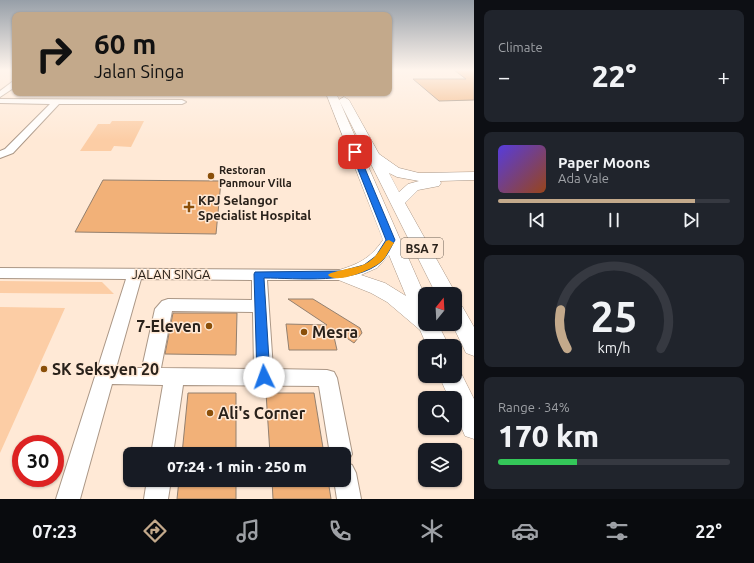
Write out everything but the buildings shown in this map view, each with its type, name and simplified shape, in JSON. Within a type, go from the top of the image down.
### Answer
[{"type":"main road","name":"BSA 7","points":[[332,96],[418,304]]},
{"type":"main road","name":"BSA 7","points":[[342,96],[442,287]]},
{"type":"main road","points":[[372,155],[391,169],[402,174],[424,176],[474,176]]},
{"type":"main road","points":[[398,202],[407,192],[420,184],[474,183]]},
{"type":"main road","points":[[342,275],[368,267],[379,258],[391,240]]},
{"type":"main road","points":[[342,275],[378,288],[394,297],[418,316]]},
{"type":"main road","points":[[462,324],[474,347]]},
{"type":"main road","points":[[454,383],[474,427]]},
{"type":"street","points":[[0,101],[182,102]]},
{"type":"street","points":[[0,155],[9,151],[57,101]]},
{"type":"street","name":"JALAN SINGA","points":[[0,273],[342,275]]},
{"type":"street","points":[[68,499],[135,274]]},
{"type":"street","points":[[259,274],[264,377]]},
{"type":"street","points":[[150,376],[163,309],[168,305],[260,306]]},
{"type":"street","points":[[105,376],[327,378],[339,447]]},
{"type":"street","points":[[163,447],[174,376]]},
{"type":"street","points":[[156,499],[158,487]]},
{"type":"street","points":[[347,487],[349,499]]},
{"type":"shaded area","points":[[112,121],[144,121],[131,147],[114,146],[111,151],[80,151],[98,124],[110,124]]},
{"type":"shaded area","points":[[0,281],[102,282],[114,294],[0,293]]},
{"type":"shaded area","points":[[0,307],[65,308],[0,453]]},
{"type":"slow traffic","points":[[333,275],[342,275],[368,267],[379,258],[389,243]]},
{"type":"place","name":"Restoran Panmour Villa","points":[[211,176]]},
{"type":"place","name":"KPJ Selangor Specialist Hospital","points":[[189,207]]},
{"type":"place","name":"7-Eleven","points":[[209,326]]},
{"type":"place","name":"Mesra","points":[[304,332]]},
{"type":"place","name":"SK Seksyen 20","points":[[44,369]]},
{"type":"place","name":"Ali's Corner","points":[[210,413]]},
{"type":"route","points":[[264,377],[259,274],[342,275],[368,267],[379,258],[391,240],[355,152]]}]
